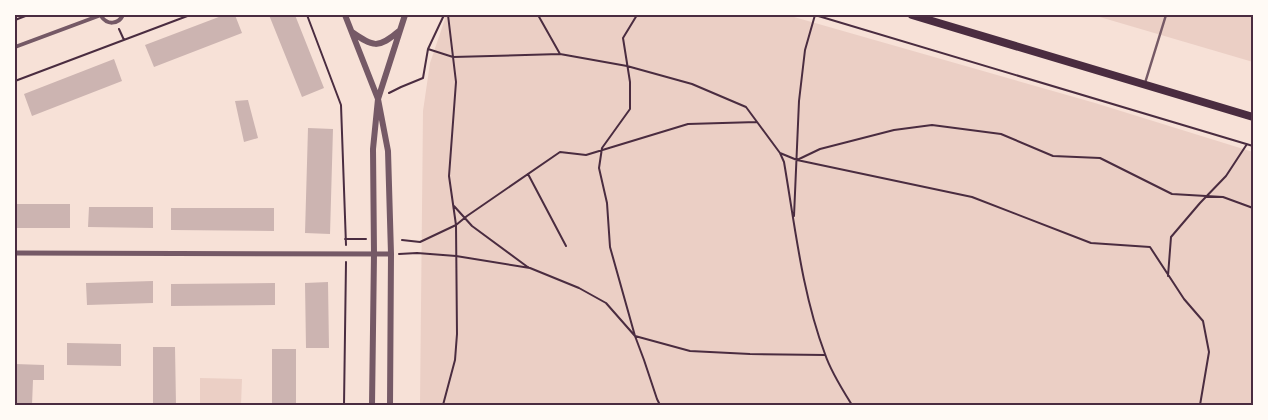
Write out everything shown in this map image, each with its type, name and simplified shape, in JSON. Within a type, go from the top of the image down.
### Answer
[{"type":"main road","points":[[912,15],[1253,117]]},
{"type":"street","points":[[15,47],[101,15],[106,21],[113,23],[120,20],[124,15]]},
{"type":"street","points":[[345,15],[378,99],[388,151],[391,254],[390,405]]},
{"type":"street","points":[[372,405],[373,149],[378,99],[405,15]]},
{"type":"street","points":[[352,32],[367,43],[379,44],[392,38],[400,30]]},
{"type":"street","points":[[15,253],[391,254]]},
{"type":"lane","points":[[1145,84],[1166,15]]},
{"type":"path","points":[[15,20],[28,15]]},
{"type":"path","points":[[15,81],[190,15]]},
{"type":"path","points":[[307,15],[340,105],[346,254],[344,405]]},
{"type":"path","points":[[378,99],[423,78],[428,49],[444,15]]},
{"type":"path","points":[[443,405],[455,360],[457,334],[456,226],[449,176],[456,82],[448,15]]},
{"type":"path","points":[[538,15],[560,54]]},
{"type":"path","points":[[637,15],[623,38],[630,82],[630,109],[602,148],[599,168],[606,203],[610,248],[635,336],[660,405]]},
{"type":"path","points":[[794,221],[799,101],[805,50],[815,15],[1253,146]]},
{"type":"path","points":[[116,22],[124,40]]},
{"type":"path","points":[[428,49],[453,57],[560,54],[627,66],[692,84],[746,107],[780,153],[784,162],[807,293],[825,355],[852,405]]},
{"type":"path","points":[[402,240],[420,242],[456,226],[465,217],[560,152],[586,155],[688,124],[757,122]]},
{"type":"path","points":[[797,160],[820,149],[894,130],[932,125],[1001,134],[1053,156],[1100,158],[1172,194],[1223,198],[1253,208]]},
{"type":"path","points":[[1168,276],[1170,237],[1226,176],[1248,144]]},
{"type":"path","points":[[780,153],[797,160],[972,196],[1091,243],[1150,247],[1184,299],[1203,321],[1209,352],[1200,405]]},
{"type":"path","points":[[528,174],[566,246]]},
{"type":"path","points":[[454,206],[472,226],[530,268]]},
{"type":"path","points":[[345,239],[366,240]]},
{"type":"path","points":[[391,254],[417,253],[456,256],[530,268],[579,288],[606,303],[635,336],[690,351],[825,355]]},
{"type":"shaded area","points":[[443,15],[787,15],[1095,103],[1253,152],[1253,405],[420,405],[423,111],[430,63],[445,19]]},
{"type":"shaded area","points":[[1093,15],[1253,15],[1253,62]]},
{"type":"shaded area","points":[[200,378],[242,379],[241,405],[200,405]]},
{"type":"building","points":[[224,15],[235,15],[242,33],[154,67],[145,45]]},
{"type":"building","points":[[269,15],[295,15],[324,88],[302,97]]},
{"type":"building","points":[[114,59],[122,81],[32,116],[24,94]]},
{"type":"building","points":[[248,100],[258,138],[244,142],[235,101]]},
{"type":"building","points":[[308,128],[333,129],[330,234],[305,233]]},
{"type":"building","points":[[15,204],[70,204],[70,228],[15,228]]},
{"type":"building","points":[[89,207],[153,207],[153,228],[88,227]]},
{"type":"building","points":[[171,208],[274,208],[274,231],[171,230]]},
{"type":"building","points":[[153,281],[153,303],[87,305],[86,283]]},
{"type":"building","points":[[328,282],[329,348],[306,348],[305,283]]},
{"type":"building","points":[[275,283],[275,305],[171,306],[171,284]]},
{"type":"building","points":[[67,343],[121,344],[121,366],[67,365]]},
{"type":"building","points":[[153,347],[175,347],[176,405],[153,405]]},
{"type":"building","points":[[272,349],[296,349],[296,405],[272,405]]},
{"type":"building","points":[[15,364],[44,365],[44,380],[33,380],[32,405],[15,405]]}]
